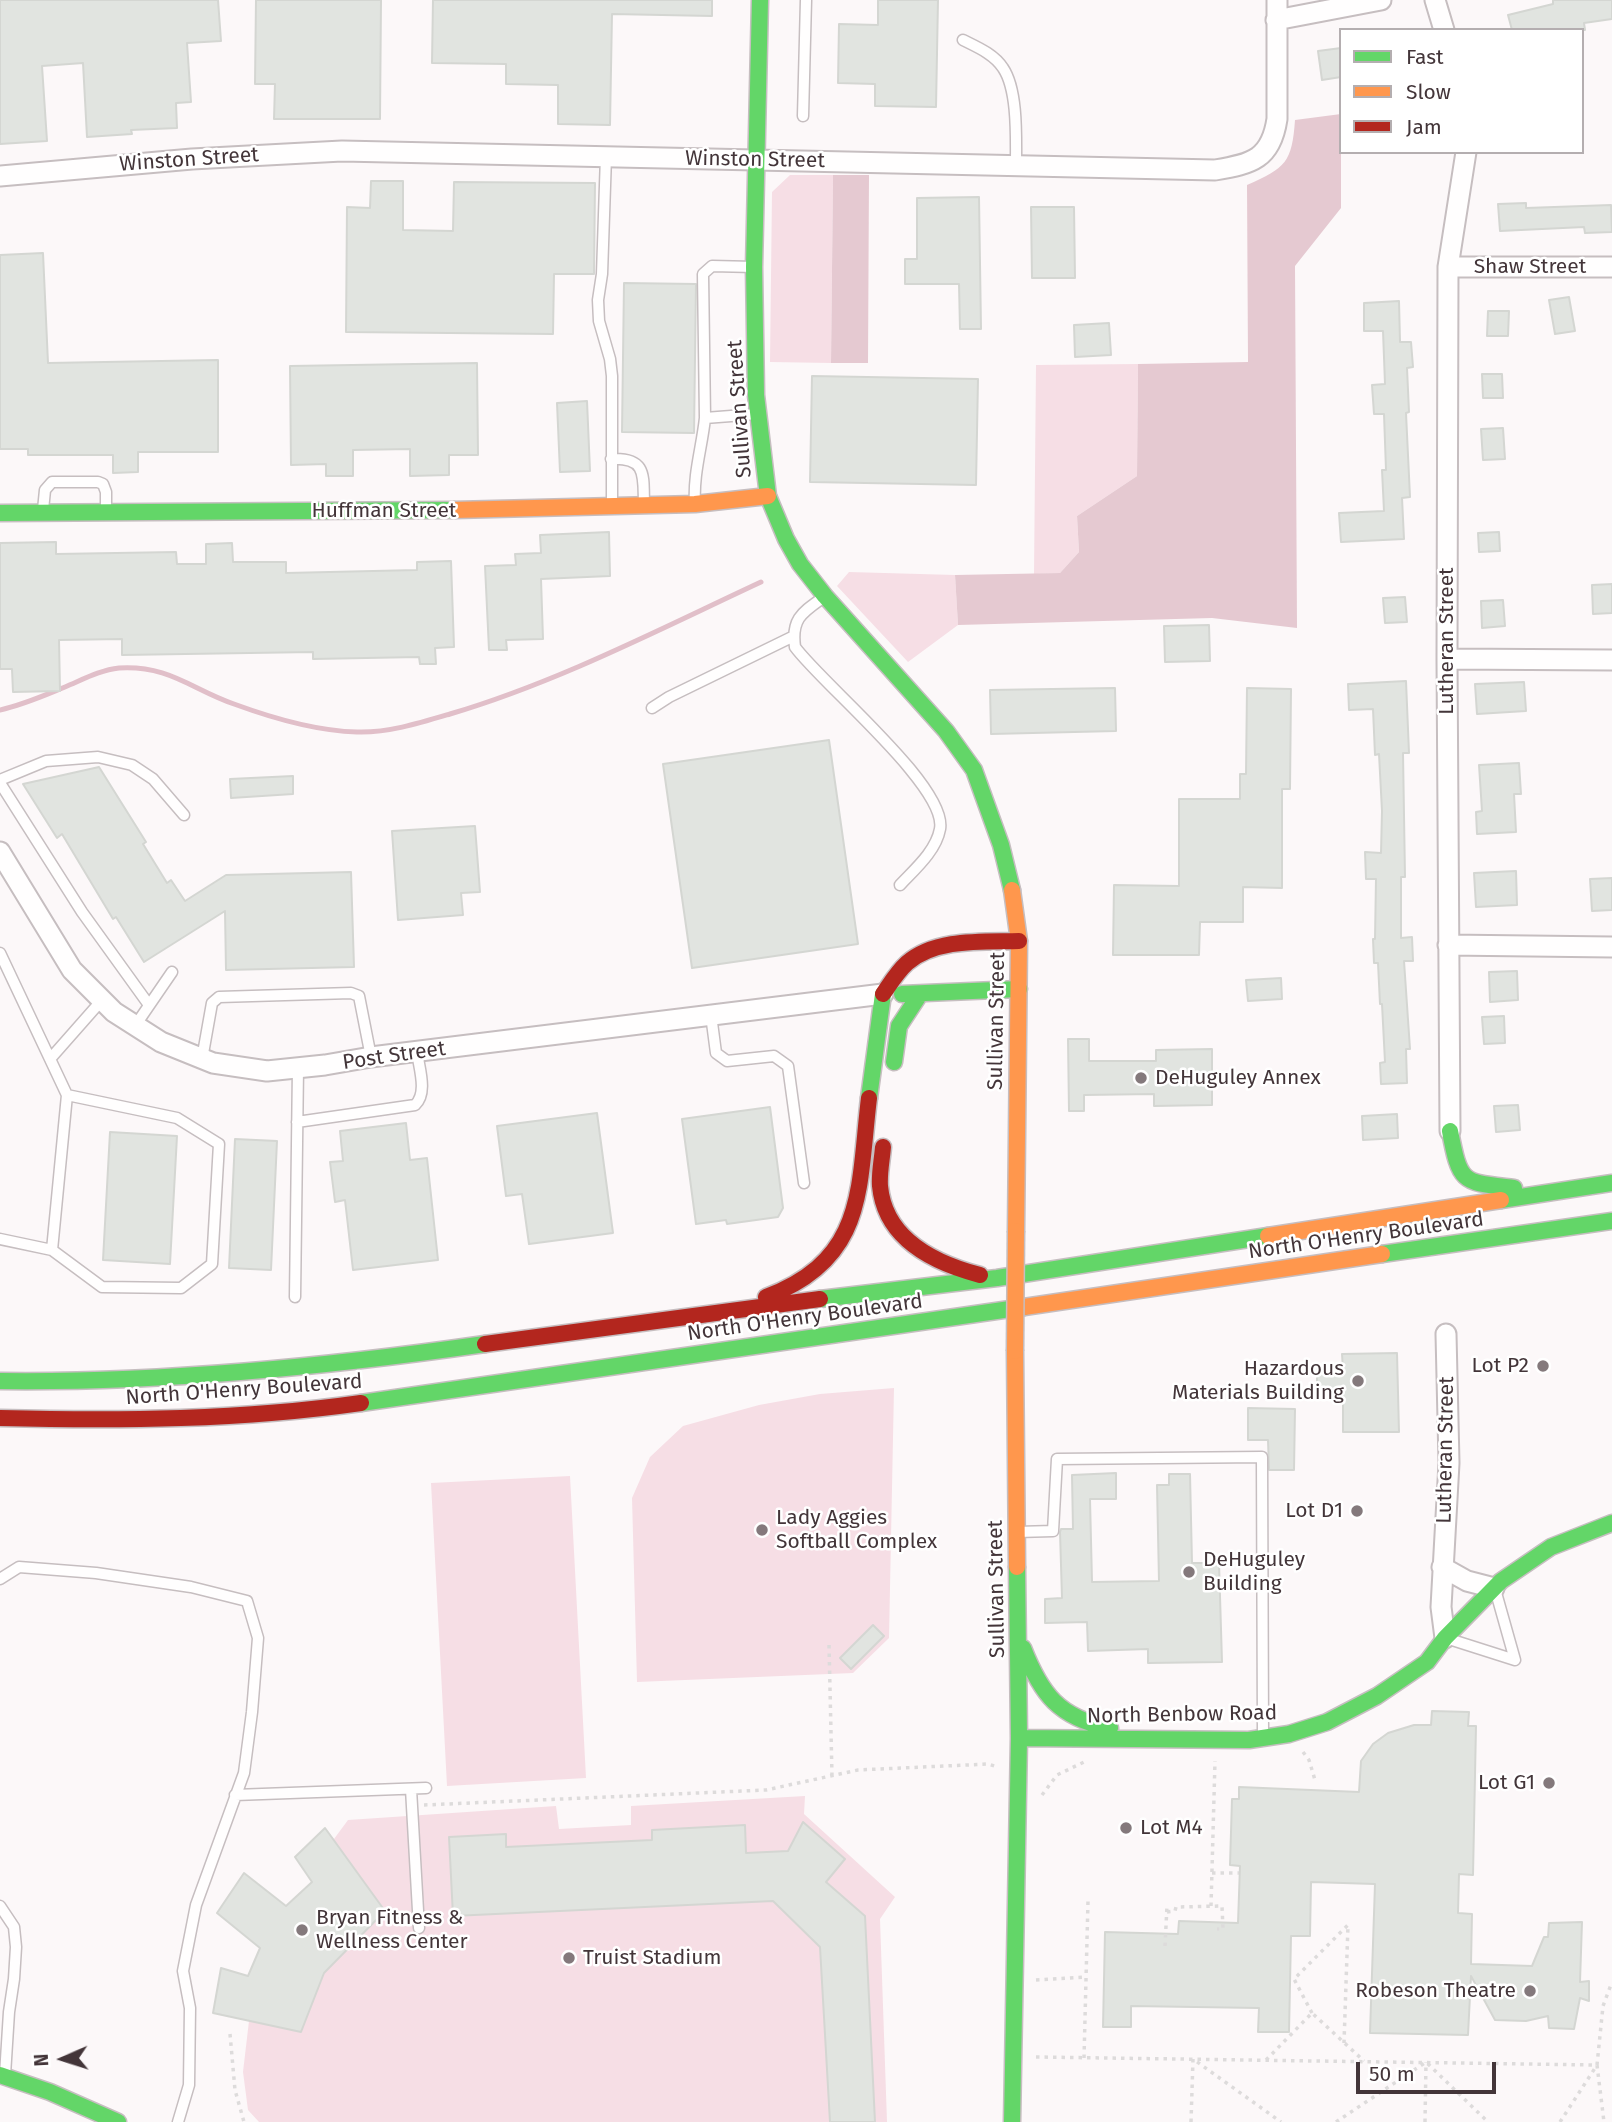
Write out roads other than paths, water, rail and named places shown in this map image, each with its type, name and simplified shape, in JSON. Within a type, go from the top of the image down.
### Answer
[{"type":"main road","name":"Sullivan Street","points":[[760,0],[754,267],[757,414],[768,496],[786,540],[800,564],[825,597],[947,730],[974,770],[1001,845],[1014,897],[1019,941],[1015,1351],[1019,1774],[1012,2122]]},
{"type":"main road","name":"Huffman Street","points":[[0,513],[496,510],[695,504],[768,496]]},
{"type":"main road","points":[[732,1310],[781,1292],[818,1269],[843,1239],[858,1196],[875,1039],[883,994],[909,961],[929,950],[955,945],[1019,941]]},
{"type":"main road","name":"Post Street","points":[[883,994],[1019,989]]},
{"type":"main road","points":[[891,1078],[899,1026],[920,994]]},
{"type":"main road","points":[[884,1130],[880,1186],[889,1220],[918,1251],[955,1269],[996,1278]]},
{"type":"main road","points":[[1444,1168],[1450,1131]]},
{"type":"main road","points":[[1450,1131],[1456,1163],[1466,1177],[1478,1185],[1509,1187],[1541,1195]]},
{"type":"main road","name":"North O'Henry Boulevard","points":[[0,1381],[66,1382],[217,1375],[417,1354],[732,1310],[996,1278],[1612,1183]]},
{"type":"main road","points":[[1401,1214],[1421,1198]]},
{"type":"main road","name":"North O'Henry Boulevard","points":[[0,1418],[123,1421],[313,1410],[1612,1221]]},
{"type":"main road","name":"North Benbow Road","points":[[1019,1738],[1263,1738],[1289,1734],[1327,1722],[1377,1696],[1427,1662],[1445,1638],[1501,1581],[1551,1547],[1612,1523]]},
{"type":"main road","points":[[1018,1634],[1028,1662],[1046,1696],[1072,1718],[1102,1727],[1135,1730],[1166,1739]]},
{"type":"main road","points":[[3,2076],[50,2092],[118,2122]]},
{"type":"street","name":"Winston Street","points":[[0,176],[192,159],[342,151],[1215,170],[1252,162],[1265,152],[1274,138],[1277,119],[1277,0]]},
{"type":"street","points":[[1276,20],[1381,0]]},
{"type":"street","points":[[1435,0],[1443,28]]},
{"type":"street","name":"Lutheran Street","points":[[1450,1131],[1448,267],[1466,154]]},
{"type":"street","name":"Shaw Street","points":[[1448,267],[1612,267]]},
{"type":"street","points":[[1447,659],[1612,660]]},
{"type":"street","name":"Post Street","points":[[0,852],[72,970],[114,1012],[161,1042],[213,1063],[267,1071],[298,1068],[883,994]]},
{"type":"street","points":[[1448,945],[1612,947]]},
{"type":"street","name":"Lutheran Street","points":[[1445,1638],[1441,1607],[1449,1463],[1446,1334]]},
{"type":"street","points":[[1442,1567],[1467,1581],[1494,1588]]},
{"type":"lane","points":[[803,116],[806,0]]},
{"type":"lane","points":[[963,40],[989,53],[1003,68],[1012,91],[1016,165]]},
{"type":"lane","points":[[606,156],[602,274],[598,300],[599,321],[612,376],[612,507]]},
{"type":"lane","points":[[695,504],[696,465],[702,445],[705,418],[703,274],[712,266],[754,267]]},
{"type":"lane","points":[[705,418],[757,414]]},
{"type":"lane","points":[[611,459],[625,458],[636,462],[643,472],[644,506]]},
{"type":"lane","points":[[43,513],[45,490],[52,482],[98,482],[103,484],[106,492],[106,513]]},
{"type":"lane","points":[[825,597],[801,612],[796,622],[795,646],[913,771],[939,811],[940,830],[935,842],[924,860],[900,885]]},
{"type":"lane","points":[[652,708],[794,636]]},
{"type":"lane","points":[[149,1005],[82,912],[0,782],[46,761],[99,757],[132,765],[153,779],[184,815]]},
{"type":"lane","points":[[0,953],[67,1095],[52,1250]]},
{"type":"lane","points":[[135,1026],[172,972]]},
{"type":"lane","points":[[202,1059],[212,1003],[219,997],[351,993],[359,996],[371,1057]]},
{"type":"lane","points":[[50,1059],[102,1000]]},
{"type":"lane","points":[[711,1015],[716,1053],[727,1061],[774,1056],[788,1066],[804,1183]]},
{"type":"lane","points":[[297,1122],[415,1105],[420,1101],[422,1088],[417,1052]]},
{"type":"lane","points":[[295,1297],[298,1068]]},
{"type":"lane","points":[[0,1240],[52,1250],[102,1287],[181,1288],[212,1264],[219,1144],[177,1118],[67,1095]]},
{"type":"lane","points":[[1017,1532],[1053,1531],[1057,1459],[1262,1457],[1263,1738]]},
{"type":"lane","points":[[0,1579],[19,1567],[83,1572],[191,1587],[247,1601],[258,1638],[244,1773],[196,1905],[183,1971],[190,2008],[189,2085],[178,2122]]},
{"type":"lane","points":[[1445,1638],[1515,1660],[1494,1588]]},
{"type":"lane","points":[[236,1796],[426,1788]]},
{"type":"lane","points":[[411,1789],[419,1928]]},
{"type":"lane","points":[[0,1906],[14,1927],[16,1947],[3,2076]]},
{"type":"waterway","points":[[0,710],[17,706],[105,671],[137,668],[166,674],[234,704],[294,723],[342,731],[392,729],[490,701],[569,671],[761,582]]},
{"type":"place","name":"DeHuguley Annex","points":[[1141,1078]]},
{"type":"place","name":"Lot P2","points":[[1543,1366]]},
{"type":"place","name":"Hazardous Materials Building","points":[[1358,1381]]},
{"type":"place","name":"Lot D1","points":[[1357,1511]]},
{"type":"place","name":"Lady Aggies Softball Complex","points":[[762,1530]]},
{"type":"place","name":"DeHuguley Building","points":[[1189,1572]]},
{"type":"place","name":"Lot G1","points":[[1549,1783]]},
{"type":"place","name":"Lot M4","points":[[1126,1828]]},
{"type":"place","name":"Bryan Fitness & Wellness Center","points":[[302,1930]]},
{"type":"place","name":"Truist Stadium","points":[[569,1958]]},
{"type":"place","name":"Robeson Theatre","points":[[1530,1991]]}]
